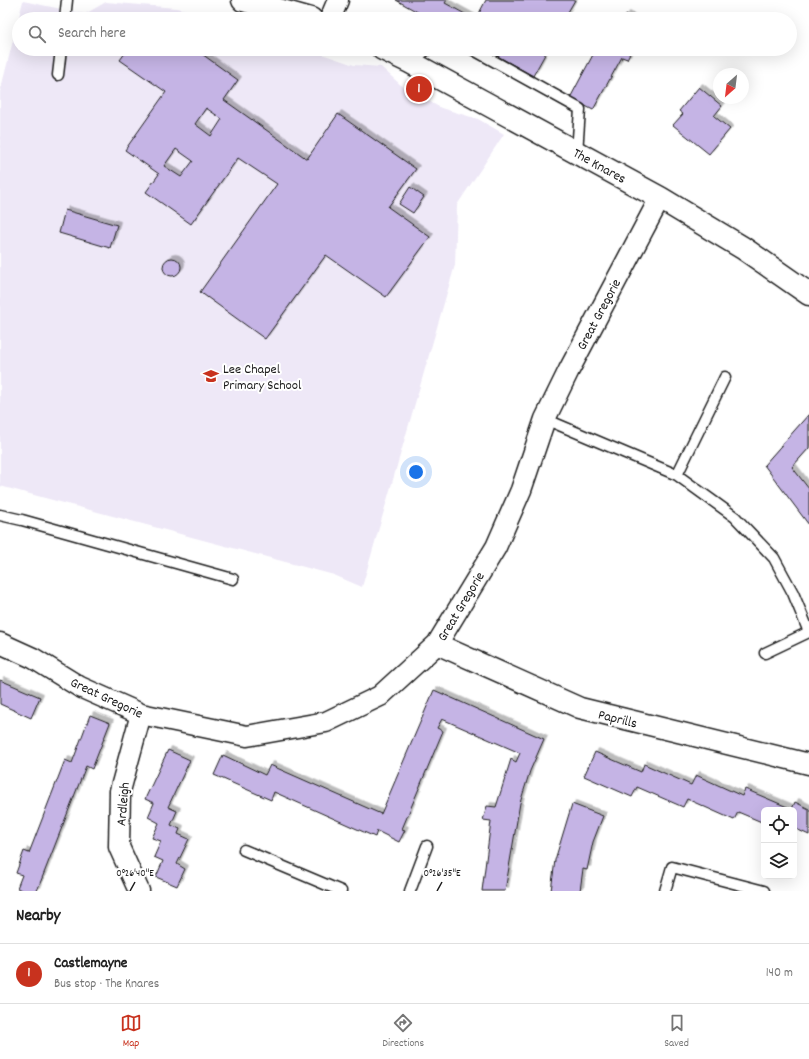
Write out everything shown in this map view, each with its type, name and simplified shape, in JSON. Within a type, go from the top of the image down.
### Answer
[{"type":"street","points":[[243,0],[286,12]]},
{"type":"street","points":[[333,12],[338,0]]},
{"type":"street","name":"The Knares","points":[[397,56],[660,198],[743,248],[809,294]]},
{"type":"street","name":"Great Gregorie","points":[[0,643],[33,658],[80,687],[141,714],[247,736],[326,722],[380,696],[437,644],[496,547],[521,490],[545,419],[569,370],[660,198]]},
{"type":"street","name":"Paprills","points":[[437,644],[580,708],[809,764]]},
{"type":"street","name":"Ardleigh","points":[[139,891],[119,847],[120,791],[141,714]]},
{"type":"lane","points":[[66,12],[67,0]]},
{"type":"lane","points":[[58,75],[61,56]]},
{"type":"lane","points":[[410,62],[418,56]]},
{"type":"lane","points":[[485,56],[580,109],[577,153]]},
{"type":"lane","points":[[677,475],[725,377]]},
{"type":"lane","points":[[545,419],[677,475],[735,517],[774,558],[793,593],[809,632],[765,653]]},
{"type":"lane","points":[[0,515],[234,579]]},
{"type":"lane","points":[[410,891],[427,846]]},
{"type":"lane","points":[[244,850],[341,891]]},
{"type":"lane","points":[[666,891],[672,867],[764,891]]},
{"type":"shaded area","name":"Lee Chapel Primary School","points":[[23,1],[75,12],[20,12]]},
{"type":"shaded area","name":"Lee Chapel Primary School","points":[[106,2],[176,8],[197,12],[88,12]]},
{"type":"shaded area","name":"Lee Chapel Primary School","points":[[12,45],[12,56],[328,56],[354,65],[381,67],[403,87],[441,108],[478,119],[504,134],[457,205],[455,265],[362,587],[334,575],[0,486],[0,92]]},
{"type":"building","points":[[396,0],[447,0],[445,3],[461,12],[417,12]]},
{"type":"building","points":[[486,0],[575,0],[568,12],[480,12]]},
{"type":"building","points":[[123,56],[205,56],[238,80],[224,100],[307,159],[338,114],[416,169],[388,207],[430,237],[386,297],[326,255],[265,339],[200,292],[277,184],[238,158],[191,224],[146,192],[159,174],[125,150],[166,92],[120,60]],"holes":[[[206,108],[222,119],[211,136],[195,124]],[[176,149],[193,161],[181,177],[164,166]]]},
{"type":"building","points":[[497,56],[544,56],[533,76]]},
{"type":"building","points":[[592,56],[628,56],[627,59],[622,57],[593,110],[570,98]]},
{"type":"building","points":[[699,87],[713,99],[713,104],[720,104],[722,106],[714,116],[730,129],[709,154],[673,125],[683,114],[679,111]]},
{"type":"building","points":[[410,187],[424,197],[413,213],[399,204]]},
{"type":"building","points":[[65,210],[117,225],[110,248],[59,233]]},
{"type":"building","points":[[172,258],[178,261],[181,267],[178,273],[172,276],[166,273],[163,267],[166,261]]},
{"type":"building","points":[[809,414],[809,448],[792,467],[809,489],[809,525],[764,465]]},
{"type":"building","points":[[0,680],[40,697],[31,718],[0,704]]},
{"type":"building","points":[[434,690],[544,739],[530,771],[520,803],[505,891],[482,891],[491,821],[483,820],[487,806],[496,807],[511,759],[516,762],[520,753],[442,719],[437,728],[443,731],[402,829],[405,830],[399,842],[377,831],[375,837],[274,792],[271,800],[214,775],[223,755],[265,775],[270,765],[381,814]]},
{"type":"building","points":[[90,715],[110,723],[92,769],[86,766],[37,891],[24,891],[17,888],[22,875],[16,873],[24,851],[29,853],[65,760],[72,763]]},
{"type":"building","points":[[168,750],[190,760],[168,807],[177,811],[171,825],[180,829],[178,834],[189,839],[177,864],[185,869],[177,886],[156,877],[163,861],[154,857],[161,841],[152,838],[159,823],[148,817],[154,803],[145,799]]},
{"type":"building","points":[[595,752],[641,772],[644,764],[691,785],[696,775],[742,796],[745,789],[787,807],[761,807],[761,822],[738,812],[734,820],[687,799],[683,807],[637,787],[632,797],[584,776]]},
{"type":"building","points":[[795,802],[809,809],[809,835],[797,829],[797,807],[793,807]]},
{"type":"building","points":[[572,804],[603,816],[593,842],[587,870],[583,869],[580,891],[551,891],[555,860]]},
{"type":"place","name":"Castlemayne","points":[[419,89]]},
{"type":"place","name":"Lee Chapel Primary School","points":[[211,376]]}]
